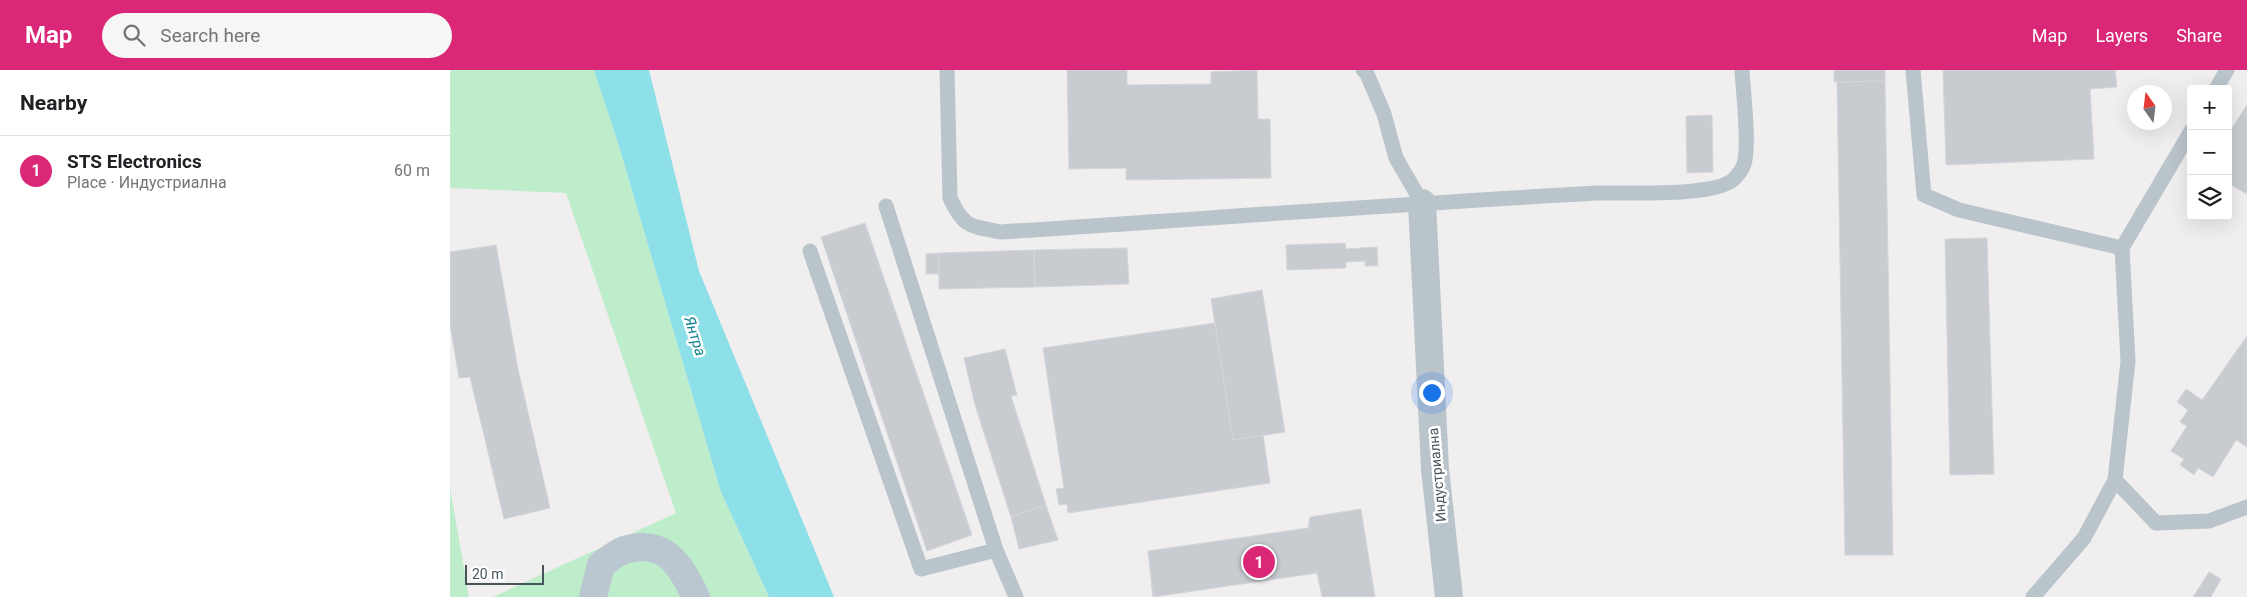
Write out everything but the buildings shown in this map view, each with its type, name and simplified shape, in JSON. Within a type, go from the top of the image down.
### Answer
[{"type":"street","name":"Индустриална","points":[[1422,202],[1435,469],[1449,597]]},
{"type":"street","points":[[593,597],[601,565],[622,550],[650,546],[669,555],[686,576],[696,597]]},
{"type":"lane","points":[[947,70],[950,198],[959,217],[969,224],[1002,232],[1240,217],[1422,202],[1618,192],[1677,192],[1717,188],[1735,179],[1744,164],[1742,70]]},
{"type":"lane","points":[[1362,70],[1367,74],[1384,114],[1396,158],[1422,202]]},
{"type":"lane","points":[[1914,70],[1924,195],[1959,210],[2122,248]]},
{"type":"lane","points":[[2218,85],[2227,70]]},
{"type":"lane","points":[[2033,597],[2084,538],[2115,480],[2128,361],[2122,248],[2187,138]]},
{"type":"lane","points":[[886,206],[996,550],[1016,597]]},
{"type":"lane","points":[[810,251],[921,569],[996,550]]},
{"type":"lane","points":[[2115,480],[2156,523],[2209,521],[2247,507]]},
{"type":"green space","points":[[450,70],[594,70],[618,143],[721,492],[769,597],[493,597],[676,513],[566,193],[450,188]]},
{"type":"green space","points":[[450,488],[469,597],[450,597]]},
{"type":"water","name":"Янтра","points":[[594,70],[649,70],[699,271],[834,597],[769,597],[721,492],[618,143]]},
{"type":"place","name":"STS Electronics","points":[[1259,562]]}]
